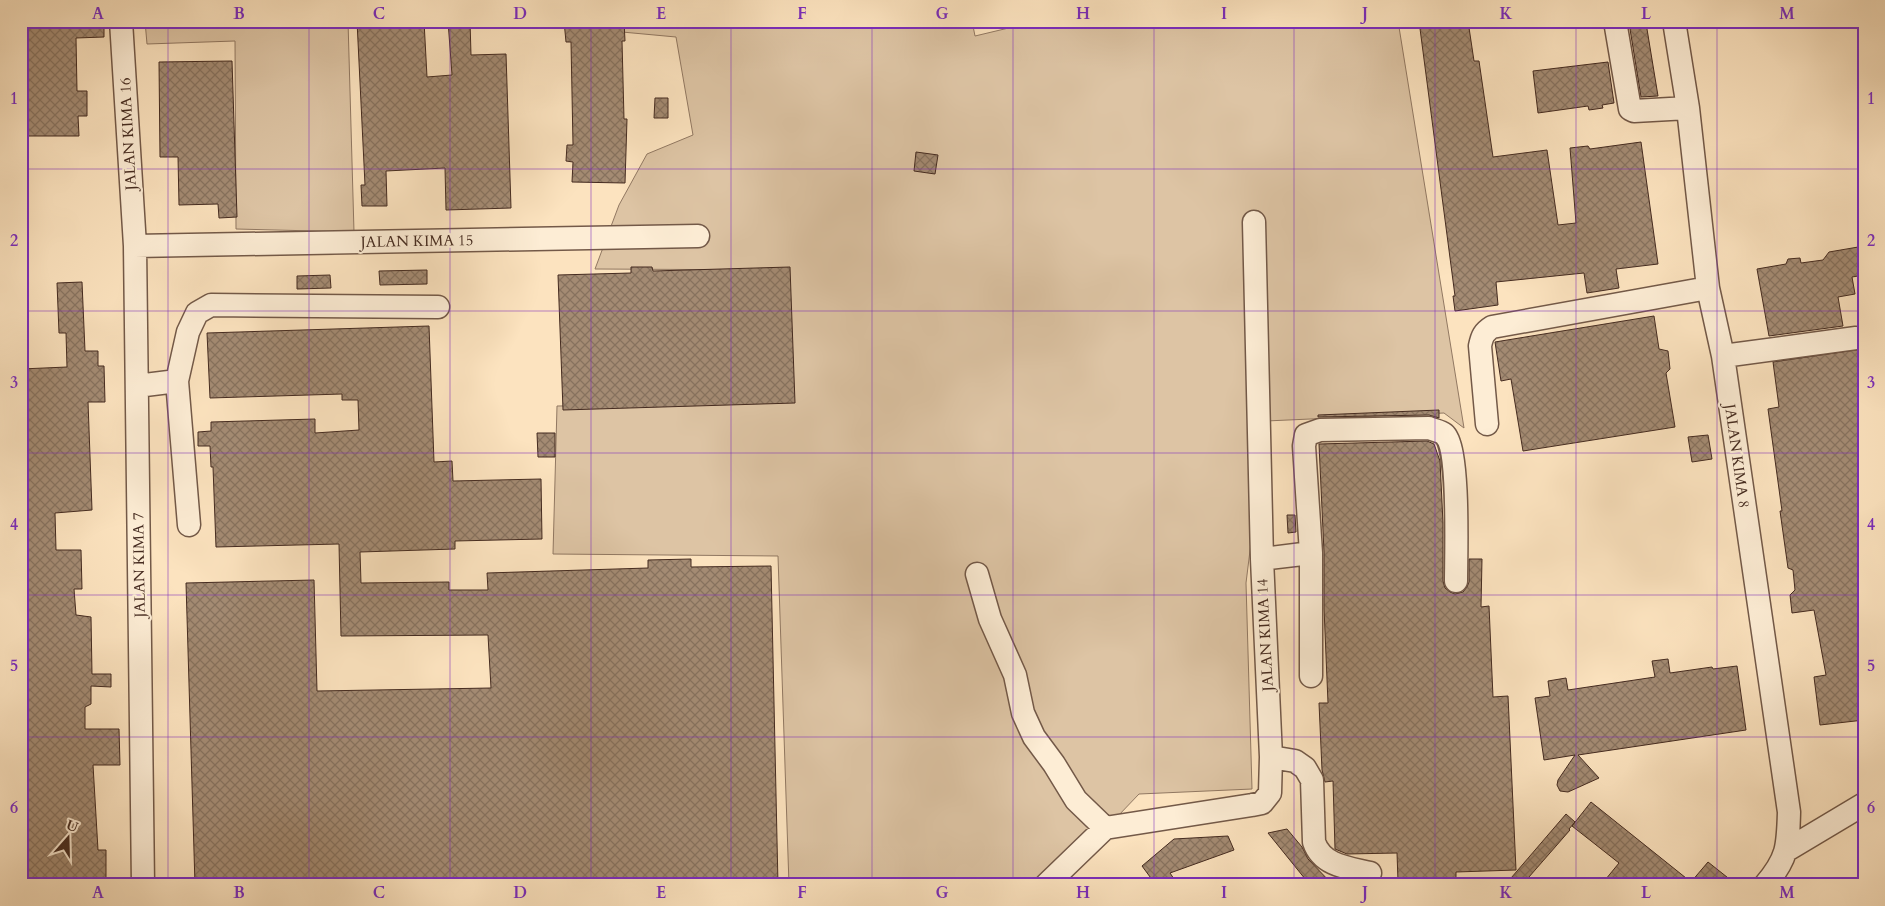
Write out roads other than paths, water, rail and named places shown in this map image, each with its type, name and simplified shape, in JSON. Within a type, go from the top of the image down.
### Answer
[{"type":"street","name":"JALAN KIMA 16","points":[[121,21],[135,246]]},
{"type":"street","points":[[1619,21],[1616,27],[1630,109],[1634,111],[1688,108]]},
{"type":"street","name":"JALAN KIMA 8","points":[[1674,21],[1688,108],[1708,288],[1723,356],[1789,812],[1786,850],[1782,862],[1765,885]]},
{"type":"street","name":"JALAN KIMA 14","points":[[1105,828],[1262,803],[1270,794],[1271,757],[1262,559],[1254,222]]},
{"type":"street","name":"JALAN KIMA 15","points":[[135,246],[698,236]]},
{"type":"street","name":"JALAN KIMA 7","points":[[135,246],[143,885]]},
{"type":"street","points":[[1487,424],[1480,346],[1485,331],[1492,327],[1708,288]]},
{"type":"street","points":[[189,525],[177,381],[188,332],[197,314],[211,305],[438,307]]},
{"type":"street","points":[[1723,356],[1856,338]]},
{"type":"street","points":[[136,386],[177,381]]},
{"type":"street","points":[[1311,676],[1311,553],[1304,446],[1306,435],[1320,430],[1429,428],[1444,434],[1449,442],[1457,500],[1456,581]]},
{"type":"street","points":[[1262,559],[1311,553]]},
{"type":"street","points":[[977,574],[990,619],[1015,675],[1023,713],[1034,737],[1054,764],[1076,800],[1105,828],[1046,885]]},
{"type":"street","points":[[1271,757],[1295,761],[1305,768],[1312,780],[1314,842],[1317,850],[1334,864],[1370,873]]},
{"type":"street","points":[[1786,850],[1864,804]]}]
